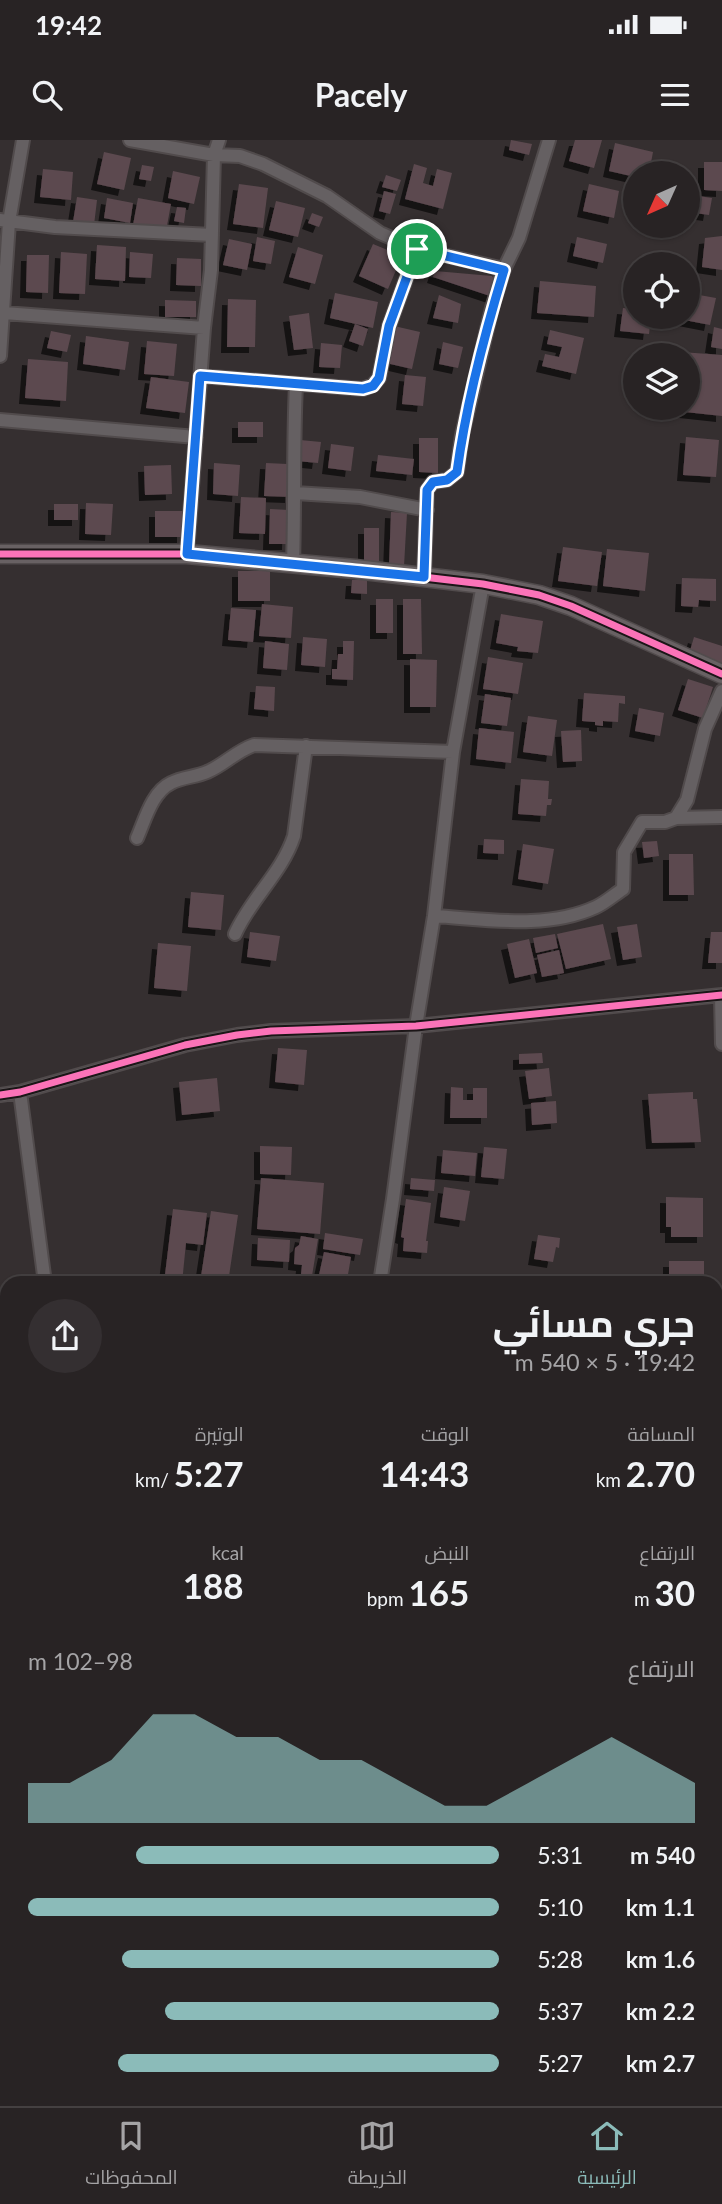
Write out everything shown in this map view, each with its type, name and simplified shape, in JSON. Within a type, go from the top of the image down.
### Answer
[{"type":"street","points":[[0,356],[4,313],[5,221],[23,140]]},
{"type":"street","points":[[130,140],[214,155],[240,156],[263,164],[327,196],[380,233],[417,249],[504,270]]},
{"type":"street","points":[[187,554],[211,270],[214,155],[219,140]]},
{"type":"street","points":[[424,577],[427,490],[429,485],[453,478],[457,472],[468,404],[504,270],[519,238],[549,140]]},
{"type":"street","points":[[5,221],[68,228],[212,235]]},
{"type":"street","points":[[200,376],[363,389],[373,386],[379,378],[389,326],[417,249]]},
{"type":"street","points":[[4,313],[204,328]]},
{"type":"street","points":[[293,563],[296,385]]},
{"type":"street","points":[[0,420],[197,437]]},
{"type":"street","points":[[295,493],[360,497],[427,510]]},
{"type":"street","points":[[0,554],[187,554],[483,584],[539,595],[571,606],[722,674]]},
{"type":"street","points":[[381,1276],[434,916],[453,752],[483,584]]},
{"type":"street","points":[[676,818],[687,800],[705,729],[722,691]]},
{"type":"street","points":[[137,838],[157,796],[171,782],[207,772],[242,749],[254,745],[453,752]]},
{"type":"street","points":[[235,934],[247,909],[290,849],[306,746]]},
{"type":"street","points":[[434,916],[525,921],[582,913],[599,906],[623,889],[624,852],[642,822],[722,817]]},
{"type":"street","points":[[0,1095],[20,1092],[185,1045],[223,1037],[271,1031],[416,1026],[721,995],[722,1044]]},
{"type":"street","points":[[20,1092],[44,1276]]},
{"type":"building","points":[[511,140],[532,144],[529,155],[509,150]]},
{"type":"building","points":[[575,140],[602,140],[594,168],[569,161]]},
{"type":"building","points":[[615,143],[653,152],[651,161],[623,161],[623,174],[609,171]]},
{"type":"building","points":[[104,152],[131,158],[124,190],[97,184]]},
{"type":"building","points":[[704,162],[722,162],[722,191],[704,190]]},
{"type":"building","points":[[414,164],[427,168],[423,183],[433,186],[437,169],[452,173],[443,209],[405,199]]},
{"type":"building","points":[[142,165],[154,167],[151,181],[139,179]]},
{"type":"building","points":[[43,169],[73,172],[71,200],[40,197]]},
{"type":"building","points":[[173,171],[200,177],[194,204],[168,198]]},
{"type":"building","points":[[386,175],[401,180],[397,191],[382,187]]},
{"type":"building","points":[[239,184],[268,188],[263,228],[233,224]]},
{"type":"building","points":[[589,184],[619,191],[614,218],[583,211]]},
{"type":"building","points":[[384,191],[396,194],[390,214],[379,211]]},
{"type":"building","points":[[700,196],[712,198],[709,215],[700,214]]},
{"type":"building","points":[[77,197],[97,200],[94,225],[73,222]]},
{"type":"building","points":[[107,198],[133,203],[130,223],[104,218]]},
{"type":"building","points":[[138,198],[171,204],[166,231],[133,225]]},
{"type":"building","points":[[276,201],[305,208],[298,237],[269,230]]},
{"type":"building","points":[[177,207],[186,208],[184,223],[174,221]]},
{"type":"building","points":[[312,213],[323,217],[319,227],[308,223]]},
{"type":"building","points":[[722,236],[722,270],[702,267],[705,238]]},
{"type":"building","points":[[257,237],[275,241],[271,264],[253,261]]},
{"type":"building","points":[[577,237],[607,244],[603,263],[573,256]]},
{"type":"building","points":[[229,239],[252,244],[247,270],[223,265]]},
{"type":"building","points":[[373,244],[402,256],[388,289],[359,276]]},
{"type":"building","points":[[97,245],[126,247],[125,281],[95,279]]},
{"type":"building","points":[[298,247],[323,255],[315,284],[289,277]]},
{"type":"building","points":[[61,252],[87,254],[85,294],[59,293]]},
{"type":"building","points":[[130,252],[153,254],[151,278],[129,277]]},
{"type":"building","points":[[27,255],[49,255],[48,293],[26,292]]},
{"type":"building","points":[[177,258],[201,259],[201,286],[176,285]]},
{"type":"building","points":[[435,271],[492,276],[498,285],[493,297],[433,277]]},
{"type":"building","points":[[540,281],[596,286],[594,317],[537,313]]},
{"type":"building","points":[[335,293],[378,302],[373,328],[330,318]]},
{"type":"building","points":[[439,295],[461,304],[458,323],[433,318]]},
{"type":"building","points":[[700,295],[716,298],[710,325],[700,323]]},
{"type":"building","points":[[228,299],[256,300],[255,347],[227,347]]},
{"type":"building","points":[[165,300],[196,301],[196,317],[165,317]]},
{"type":"building","points":[[623,308],[623,329],[650,329],[649,334],[620,331]]},
{"type":"building","points":[[309,313],[313,348],[294,350],[289,316]]},
{"type":"building","points":[[355,324],[368,329],[363,346],[349,341]]},
{"type":"building","points":[[394,326],[420,332],[412,369],[386,363]]},
{"type":"building","points":[[714,327],[722,329],[722,349],[711,347]]},
{"type":"building","points":[[550,330],[584,338],[576,374],[542,366],[545,354],[559,357],[562,347],[547,344]]},
{"type":"building","points":[[51,331],[71,335],[67,352],[47,348]]},
{"type":"building","points":[[86,336],[129,342],[125,370],[83,364]]},
{"type":"building","points":[[147,341],[177,344],[174,376],[144,374]]},
{"type":"building","points":[[443,342],[463,347],[458,368],[439,364]]},
{"type":"building","points":[[321,343],[342,345],[340,368],[319,367]]},
{"type":"building","points":[[700,353],[722,355],[722,416],[700,414]]},
{"type":"building","points":[[28,359],[68,362],[66,401],[25,398]]},
{"type":"building","points":[[405,375],[426,377],[423,406],[402,404]]},
{"type":"building","points":[[151,377],[189,382],[185,413],[146,408]]},
{"type":"building","points":[[238,422],[263,422],[263,437],[238,437]]},
{"type":"building","points":[[686,437],[719,440],[716,477],[683,475]]},
{"type":"building","points":[[419,438],[438,438],[438,473],[419,472]]},
{"type":"building","points":[[300,440],[321,442],[318,463],[297,461]]},
{"type":"building","points":[[331,444],[354,447],[351,471],[328,468]]},
{"type":"building","points":[[378,455],[414,459],[412,475],[376,471]]},
{"type":"building","points":[[214,463],[240,465],[238,496],[213,494]]},
{"type":"building","points":[[266,463],[287,464],[291,497],[264,496]]},
{"type":"building","points":[[171,465],[172,494],[145,495],[144,466]]},
{"type":"building","points":[[241,497],[266,498],[265,534],[239,533]]},
{"type":"building","points":[[86,503],[113,504],[111,535],[85,534]]},
{"type":"building","points":[[54,504],[78,504],[78,520],[54,520]]},
{"type":"building","points":[[270,509],[289,510],[288,544],[269,544]]},
{"type":"building","points":[[155,511],[183,511],[183,537],[155,537]]},
{"type":"building","points":[[391,512],[407,513],[404,566],[389,565]]},
{"type":"building","points":[[364,528],[379,528],[379,561],[364,561]]},
{"type":"building","points":[[563,547],[602,552],[597,586],[558,581]]},
{"type":"building","points":[[607,549],[649,553],[645,591],[603,586]]},
{"type":"building","points":[[238,571],[270,571],[270,601],[238,601]]},
{"type":"building","points":[[682,578],[716,579],[716,601],[699,600],[698,607],[681,606]]},
{"type":"building","points":[[352,580],[367,580],[367,594],[351,593]]},
{"type":"building","points":[[376,599],[393,599],[393,633],[376,633]]},
{"type":"building","points":[[403,599],[421,599],[422,654],[403,654]]},
{"type":"building","points":[[262,604],[293,607],[291,638],[259,636]]},
{"type":"building","points":[[231,608],[256,610],[253,642],[228,640]]},
{"type":"building","points":[[501,614],[543,621],[538,653],[517,651],[518,647],[496,643]]},
{"type":"building","points":[[303,637],[327,639],[325,667],[301,665]]},
{"type":"building","points":[[694,637],[722,646],[722,665],[689,654]]},
{"type":"building","points":[[265,641],[289,644],[287,670],[263,668]]},
{"type":"building","points":[[343,641],[354,641],[353,680],[332,679],[332,669],[337,669],[338,654],[343,654]]},
{"type":"building","points":[[488,657],[523,663],[518,694],[483,689]]},
{"type":"building","points":[[410,659],[437,660],[436,707],[410,707]]},
{"type":"building","points":[[688,679],[713,687],[703,718],[678,710]]},
{"type":"building","points":[[256,686],[275,687],[274,711],[254,709]]},
{"type":"building","points":[[584,693],[625,696],[625,704],[619,703],[618,722],[603,721],[603,726],[582,721]]},
{"type":"building","points":[[485,694],[511,698],[507,726],[481,723]]},
{"type":"building","points":[[639,708],[664,713],[660,736],[635,731]]},
{"type":"building","points":[[528,716],[557,720],[552,756],[523,752]]},
{"type":"building","points":[[479,728],[514,732],[511,763],[476,759]]},
{"type":"building","points":[[581,730],[582,761],[563,762],[561,731]]},
{"type":"building","points":[[521,779],[549,781],[548,799],[552,799],[551,805],[547,805],[546,816],[518,814]]},
{"type":"building","points":[[484,839],[504,840],[504,854],[483,853]]},
{"type":"building","points":[[657,841],[659,856],[644,858],[642,842]]},
{"type":"building","points":[[523,844],[554,849],[548,884],[518,879]]},
{"type":"building","points":[[669,854],[693,854],[694,895],[669,895]]},
{"type":"building","points":[[191,892],[224,895],[221,930],[188,927]]},
{"type":"building","points":[[603,924],[611,959],[566,969],[557,934]]},
{"type":"building","points":[[637,924],[642,957],[623,960],[617,927]]},
{"type":"building","points":[[250,932],[280,936],[276,961],[247,957]]},
{"type":"building","points":[[711,932],[722,932],[722,963],[708,963]]},
{"type":"building","points":[[555,934],[558,948],[536,953],[533,938]]},
{"type":"building","points":[[529,939],[537,973],[515,978],[507,944]]},
{"type":"building","points":[[158,943],[191,946],[187,991],[154,988]]},
{"type":"building","points":[[559,950],[564,973],[542,977],[537,955]]},
{"type":"building","points":[[278,1048],[307,1050],[304,1085],[275,1082]]},
{"type":"building","points":[[542,1053],[543,1063],[519,1064],[519,1054]]},
{"type":"building","points":[[549,1068],[552,1096],[529,1099],[525,1071]]},
{"type":"building","points":[[217,1078],[220,1111],[182,1115],[179,1082]]},
{"type":"building","points":[[451,1087],[463,1088],[463,1100],[473,1100],[473,1088],[487,1088],[487,1118],[450,1118]]},
{"type":"building","points":[[693,1092],[693,1099],[697,1099],[701,1142],[652,1143],[648,1094]]},
{"type":"building","points":[[556,1101],[557,1123],[532,1125],[531,1103]]},
{"type":"building","points":[[260,1146],[292,1147],[291,1175],[260,1174]]},
{"type":"building","points":[[484,1147],[507,1149],[504,1179],[481,1177]]},
{"type":"building","points":[[443,1150],[477,1153],[475,1176],[441,1173]]},
{"type":"building","points":[[261,1178],[324,1183],[320,1234],[257,1229]]},
{"type":"building","points":[[411,1178],[435,1180],[434,1191],[410,1189]]},
{"type":"building","points":[[444,1187],[470,1191],[465,1221],[440,1217]]},
{"type":"building","points":[[666,1197],[703,1198],[703,1237],[671,1237],[671,1227],[666,1227]]},
{"type":"building","points":[[406,1199],[431,1203],[427,1253],[403,1251],[404,1238],[401,1237]]},
{"type":"building","points":[[173,1209],[207,1213],[203,1245],[186,1243],[183,1276],[165,1276]]},
{"type":"building","points":[[211,1211],[238,1215],[229,1276],[201,1276]]},
{"type":"building","points":[[325,1233],[363,1239],[360,1255],[323,1249]]},
{"type":"building","points":[[538,1235],[560,1238],[553,1262],[534,1259]]},
{"type":"building","points":[[301,1236],[318,1239],[312,1276],[301,1274],[302,1265],[294,1264],[295,1248],[299,1245]]},
{"type":"building","points":[[258,1238],[290,1240],[289,1262],[257,1260]]},
{"type":"building","points":[[324,1252],[351,1257],[348,1276],[319,1275]]},
{"type":"building","points":[[669,1261],[704,1261],[704,1276],[669,1276]]},
{"type":"cycle path","points":[[0,554],[187,554],[483,584],[539,595],[571,606],[722,674]]},
{"type":"cycle path","points":[[0,1095],[20,1092],[185,1045],[237,1035],[271,1031],[416,1026],[722,995]]},
{"type":"route","points":[[417,249],[504,270],[461,435],[457,472],[453,478],[433,482],[427,490],[424,577],[187,554],[200,376],[363,389],[373,386],[379,378],[389,326],[417,249]]}]
